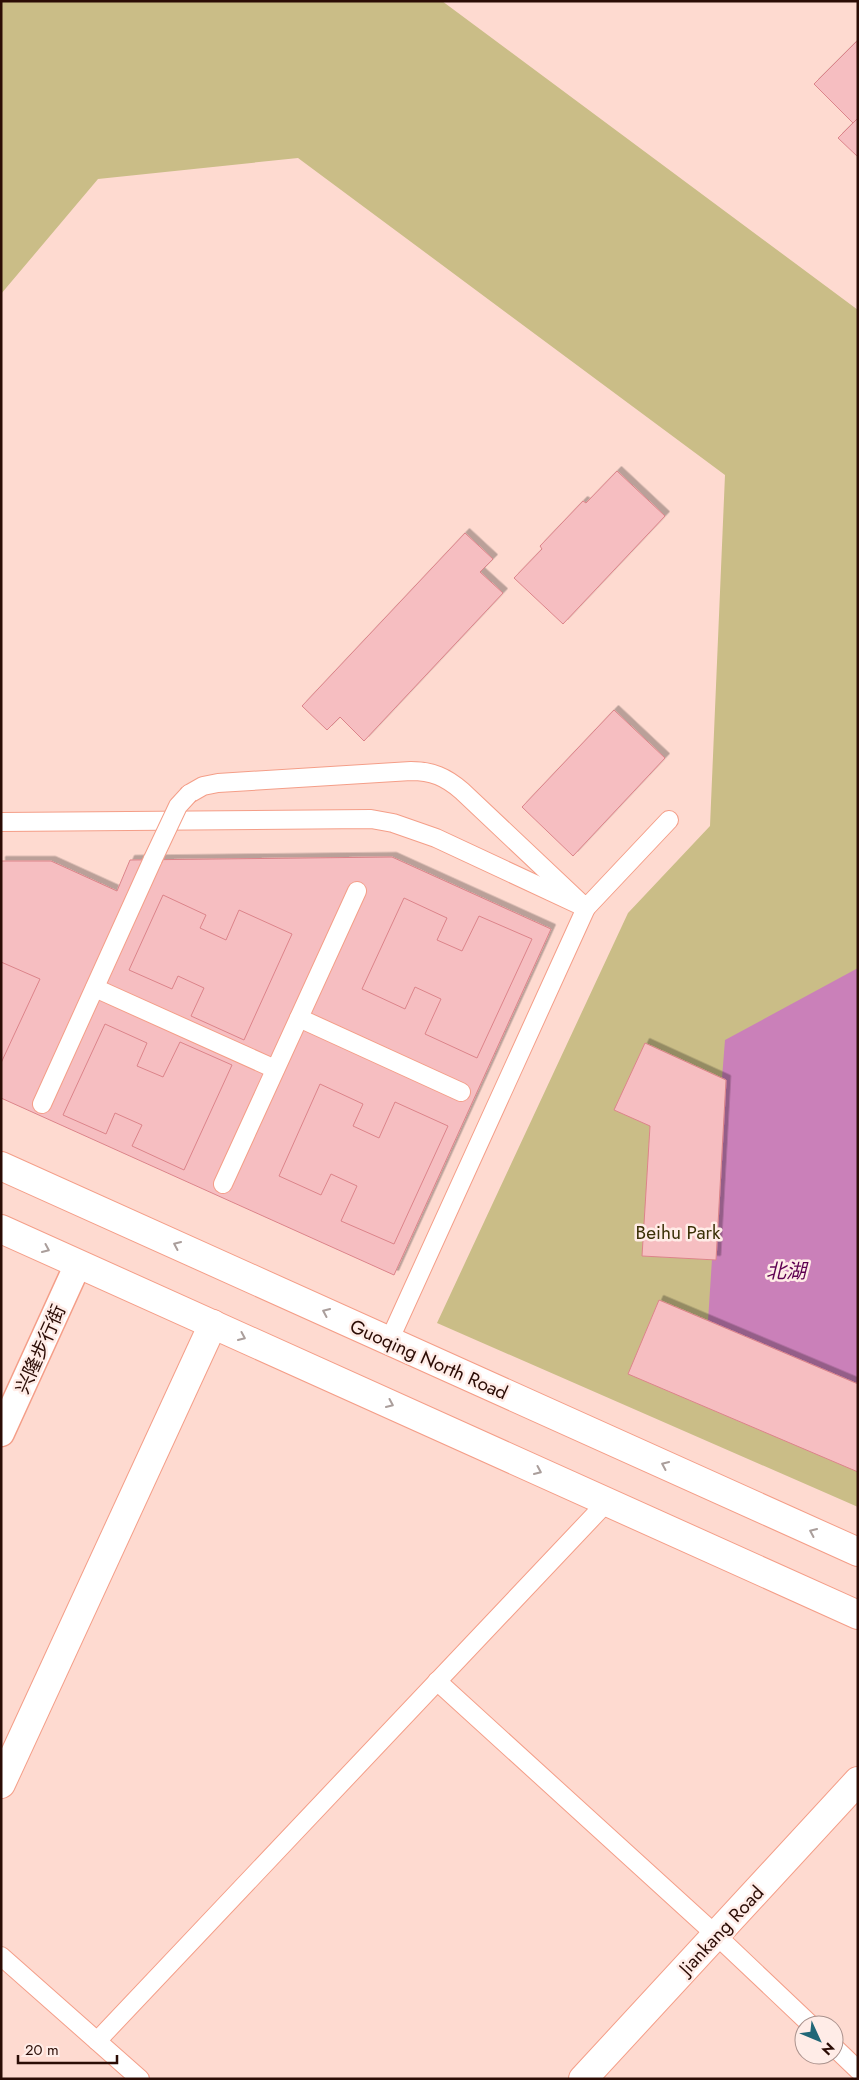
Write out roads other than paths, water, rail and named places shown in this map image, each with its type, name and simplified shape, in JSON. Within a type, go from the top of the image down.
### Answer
[{"type":"main road","name":"Guoqing North Road","points":[[1,1166],[858,1552]]},
{"type":"main road","points":[[1,1229],[858,1615]]},
{"type":"main road","points":[[1,1784],[213,1324]]},
{"type":"main road","name":"Jiankang Road","points":[[583,2079],[858,1781]]},
{"type":"street","name":"兴隆步行街","points":[[1,1433],[78,1264]]},
{"type":"lane","points":[[42,1104],[178,806],[189,794],[203,786],[218,783],[411,771],[425,771],[438,774],[462,791],[586,908]]},
{"type":"lane","points":[[1,822],[371,819],[393,823],[429,835],[586,908]]},
{"type":"lane","points":[[389,1341],[586,908],[669,820]]},
{"type":"lane","points":[[223,1184],[356,891]]},
{"type":"lane","points":[[94,988],[275,1069]]},
{"type":"lane","points":[[299,1018],[461,1092]]},
{"type":"lane","points":[[97,2041],[607,1502]]},
{"type":"lane","points":[[436,1681],[716,1935],[800,2015]]},
{"type":"lane","points":[[1,1956],[140,2079]]},
{"type":"lane","points":[[844,2057],[858,2070]]},
{"type":"water","name":"北湖","points":[[858,968],[858,1384],[708,1321],[712,1259],[716,1259],[726,1080],[722,1078],[725,1040]]},
{"type":"park label","name":"Beihu Park","points":[[678,1232]]}]
